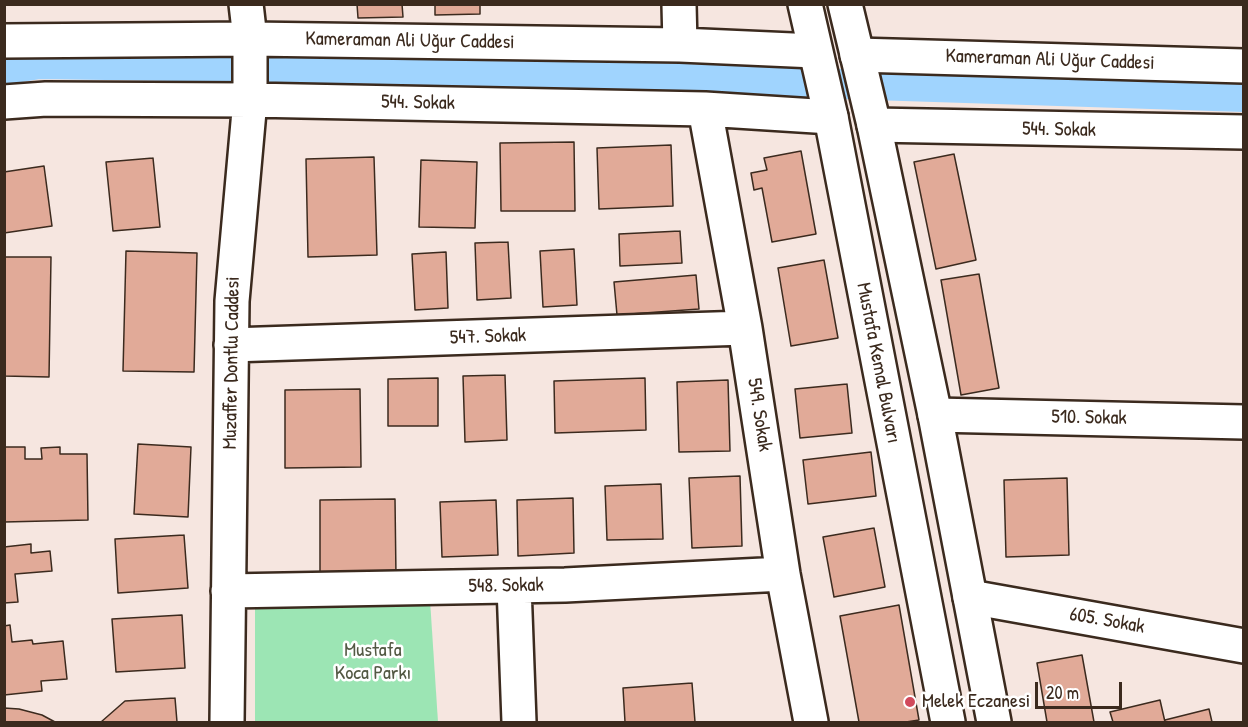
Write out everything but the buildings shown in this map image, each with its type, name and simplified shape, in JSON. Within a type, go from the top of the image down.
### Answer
[{"type":"street","name":"Muzaffer Dontlu Caddesi","points":[[227,723],[232,301],[250,100],[250,39],[246,4]]},
{"type":"street","points":[[679,4],[680,45]]},
{"type":"street","name":"Mustafa Kemal Bulvarı","points":[[805,4],[831,117],[948,723]]},
{"type":"street","points":[[845,4],[873,121],[935,416],[994,723]]},
{"type":"street","name":"Kameraman Ali Uğur Caddesi","points":[[4,41],[250,39],[680,45],[815,51]]},
{"type":"street","name":"Kameraman Ali Uğur Caddesi","points":[[858,61],[1244,66]]},
{"type":"street","name":"544. Sokak","points":[[4,102],[46,99],[250,100],[705,109],[831,117]]},
{"type":"street","name":"549. Sokak","points":[[705,109],[745,328],[783,574],[811,723]]},
{"type":"street","name":"544. Sokak","points":[[873,121],[1244,132]]},
{"type":"street","name":"547. Sokak","points":[[231,345],[745,328]]},
{"type":"street","name":"510. Sokak","points":[[935,416],[1244,422]]},
{"type":"street","name":"548. Sokak","points":[[228,591],[514,586],[783,574]]},
{"type":"street","points":[[514,586],[519,723]]},
{"type":"street","name":"605. Sokak","points":[[970,597],[1244,646]]},
{"type":"green space","name":"Mustafa Koca Parkı","points":[[430,600],[438,722],[255,722],[255,605]]},
{"type":"waterway","points":[[4,70],[39,64],[377,69],[1244,97]]},
{"type":"place","name":"Melek Eczanesi","points":[[910,702]]}]
